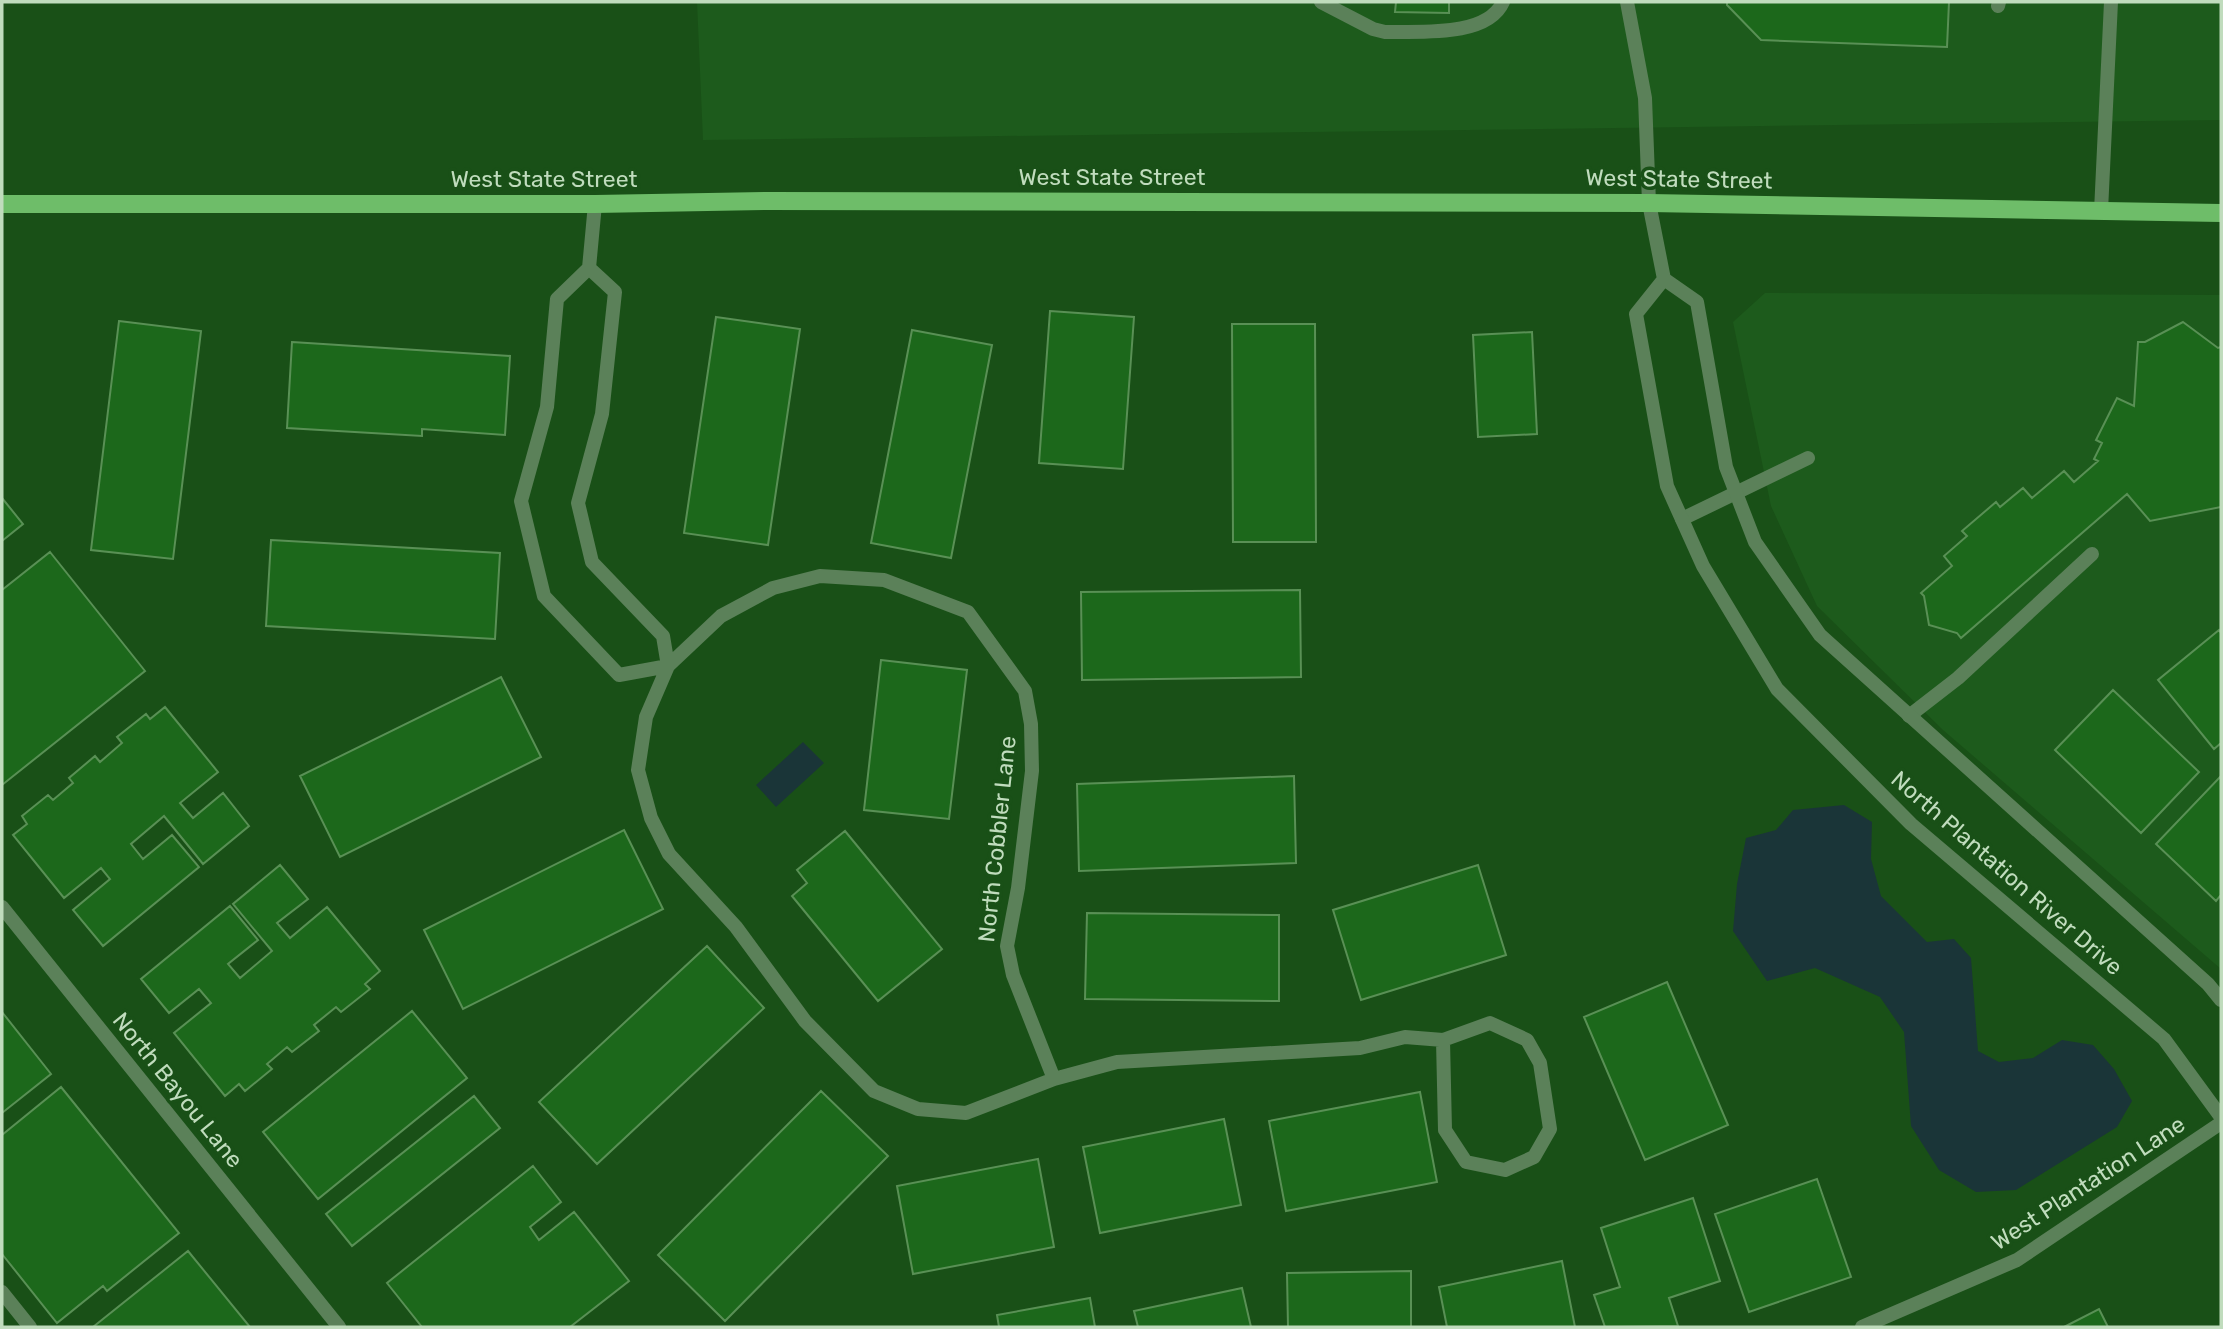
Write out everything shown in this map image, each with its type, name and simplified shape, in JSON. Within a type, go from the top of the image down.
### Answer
[{"type":"main road","name":"West State Street","points":[[2,204],[595,204],[768,201],[1649,203],[2221,213]]},
{"type":"street","points":[[1321,2],[1373,29],[1385,32],[1465,29],[1485,21],[1500,9],[1503,2]]},
{"type":"street","points":[[1627,2],[1645,98],[1649,203],[1664,279],[1697,302],[1726,467],[1755,542],[1820,635],[2208,984],[2221,1000]]},
{"type":"street","points":[[2101,211],[2111,2]]},
{"type":"street","points":[[589,268],[615,292],[602,414],[578,503],[593,562],[663,636],[668,666],[619,675],[544,596],[520,500],[547,407],[557,299],[589,268],[595,204]]},
{"type":"street","name":"North Plantation River Drive","points":[[1664,279],[1636,314],[1667,486],[1703,566],[1776,689],[1911,824],[2164,1039],[2221,1117]]},
{"type":"street","points":[[1682,519],[1808,458]]},
{"type":"street","points":[[1909,716],[1958,678],[2092,554]]},
{"type":"street","name":"North Cobbler Lane","points":[[1054,1079],[1013,975],[1007,946],[1018,888],[1030,784],[1031,724],[1025,691],[968,612],[884,580],[820,576],[773,587],[720,616],[668,666],[646,717],[638,770],[651,818],[669,853],[736,927],[805,1021],[874,1091],[918,1110],[966,1113],[1054,1079],[1117,1062],[1360,1048],[1405,1037],[1443,1040],[1490,1023],[1527,1040],[1540,1063],[1550,1129],[1534,1157],[1505,1170],[1466,1162],[1445,1130],[1443,1040]]},
{"type":"street","name":"North Bayou Lane","points":[[2,907],[340,1327]]},
{"type":"street","name":"West Plantation Lane","points":[[1862,1327],[2017,1260],[2221,1123]]},
{"type":"street","points":[[2,1292],[30,1327]]},
{"type":"shaded area","points":[[697,2],[2221,2],[2221,120],[703,140]]},
{"type":"shaded area","points":[[1765,293],[2221,295],[2221,969],[1943,730],[1817,606],[1771,506],[1733,322]]},
{"type":"water","points":[[803,742],[824,763],[776,807],[756,785]]},
{"type":"water","points":[[1844,805],[1872,822],[1871,859],[1881,896],[1927,942],[1954,939],[1971,958],[1978,1051],[1999,1062],[2033,1058],[2062,1040],[2093,1045],[2114,1069],[2132,1101],[2117,1127],[2016,1190],[1976,1192],[1939,1170],[1911,1126],[1904,1032],[1880,997],[1815,968],[1767,981],[1733,931],[1737,884],[1746,838],[1776,830],[1793,810]]},
{"type":"building","points":[[1396,2],[1449,2],[1449,13],[1395,12]]},
{"type":"building","points":[[1727,2],[1949,2],[1947,47],[1761,40]]},
{"type":"building","points":[[1050,311],[1134,317],[1123,469],[1039,463]]},
{"type":"building","points":[[716,317],[800,329],[768,545],[684,533]]},
{"type":"building","points":[[119,321],[201,331],[173,559],[91,550]]},
{"type":"building","points":[[2183,322],[2218,348],[2221,347],[2221,507],[2150,521],[2127,494],[1961,638],[1957,633],[1929,625],[1924,596],[1921,593],[1952,566],[1944,556],[1967,536],[1962,531],[1996,502],[2000,507],[2023,488],[2032,498],[2064,471],[2074,482],[2098,461],[2094,459],[2102,443],[2096,440],[2117,398],[2134,406],[2138,342],[2145,342]]},
{"type":"building","points":[[1232,324],[1315,324],[1316,542],[1233,542]]},
{"type":"building","points":[[912,330],[992,345],[951,558],[871,543]]},
{"type":"building","points":[[1532,332],[1537,434],[1478,437],[1473,335]]},
{"type":"building","points":[[292,342],[510,356],[505,435],[422,429],[422,436],[287,428]]},
{"type":"building","points":[[2,498],[23,524],[2,541]]},
{"type":"building","points":[[271,540],[500,553],[495,639],[266,626]]},
{"type":"building","points":[[50,552],[145,671],[2,785],[2,590]]},
{"type":"building","points":[[1300,590],[1301,677],[1082,680],[1081,592]]},
{"type":"building","points":[[2219,630],[2221,743],[2214,749],[2158,680]]},
{"type":"building","points":[[881,660],[967,670],[949,819],[864,810]]},
{"type":"building","points":[[501,677],[541,757],[340,857],[300,776]]},
{"type":"building","points":[[2113,690],[2199,772],[2141,833],[2055,750]]},
{"type":"building","points":[[165,707],[218,772],[180,803],[193,818],[223,793],[249,826],[203,864],[164,816],[131,844],[143,859],[172,835],[199,867],[103,946],[73,910],[110,879],[101,868],[64,898],[13,835],[27,824],[22,816],[48,795],[53,800],[73,783],[69,778],[95,756],[100,762],[122,743],[117,737],[146,714],[150,719]]},
{"type":"building","points":[[1294,776],[1296,863],[1079,871],[1077,784]]},
{"type":"building","points":[[2221,776],[2221,895],[2216,901],[2156,844]]},
{"type":"building","points":[[624,830],[663,909],[463,1009],[424,930]]},
{"type":"building","points":[[845,831],[942,949],[878,1001],[792,896],[807,883],[797,870]]},
{"type":"building","points":[[280,865],[308,899],[277,923],[290,938],[327,907],[380,971],[365,984],[370,989],[341,1012],[336,1007],[314,1025],[319,1031],[292,1052],[287,1047],[267,1064],[272,1069],[245,1091],[239,1084],[225,1096],[174,1033],[211,1003],[199,989],[169,1013],[141,979],[230,906],[258,940],[228,964],[240,978],[272,951],[233,904]]},
{"type":"building","points":[[1478,865],[1506,955],[1361,1000],[1333,910]]},
{"type":"building","points":[[1087,913],[1279,915],[1279,1001],[1085,999]]},
{"type":"building","points":[[707,946],[764,1008],[597,1164],[539,1102]]},
{"type":"building","points":[[1667,982],[1728,1125],[1645,1160],[1584,1017]]},
{"type":"building","points":[[412,1011],[467,1078],[318,1199],[263,1132]]},
{"type":"building","points":[[2,1012],[51,1074],[2,1113]]},
{"type":"building","points":[[61,1087],[179,1233],[107,1291],[103,1286],[57,1323],[2,1254],[2,1135]]},
{"type":"building","points":[[821,1091],[888,1156],[725,1321],[658,1255]]},
{"type":"building","points":[[1420,1092],[1437,1182],[1286,1211],[1269,1121]]},
{"type":"building","points":[[474,1096],[500,1128],[352,1246],[326,1214]]},
{"type":"building","points":[[1224,1119],[1241,1205],[1100,1233],[1083,1147]]},
{"type":"building","points":[[1038,1159],[1054,1247],[913,1274],[897,1186]]},
{"type":"building","points":[[533,1166],[561,1202],[530,1227],[539,1240],[574,1212],[629,1281],[570,1327],[422,1327],[387,1283]]},
{"type":"building","points":[[1817,1179],[1851,1277],[1749,1312],[1715,1214]]},
{"type":"building","points":[[1693,1198],[1720,1281],[1669,1298],[1678,1326],[1605,1327],[1594,1295],[1620,1287],[1601,1228]]},
{"type":"building","points":[[188,1251],[250,1327],[93,1327]]},
{"type":"building","points":[[1562,1261],[1575,1327],[1447,1327],[1439,1287]]},
{"type":"building","points":[[1411,1271],[1411,1327],[1288,1327],[1287,1273]]},
{"type":"building","points":[[1242,1288],[1251,1327],[1138,1327],[1134,1311]]},
{"type":"building","points":[[1090,1298],[1095,1327],[999,1327],[997,1315]]},
{"type":"building","points":[[2099,1309],[2108,1327],[2064,1327]]}]
